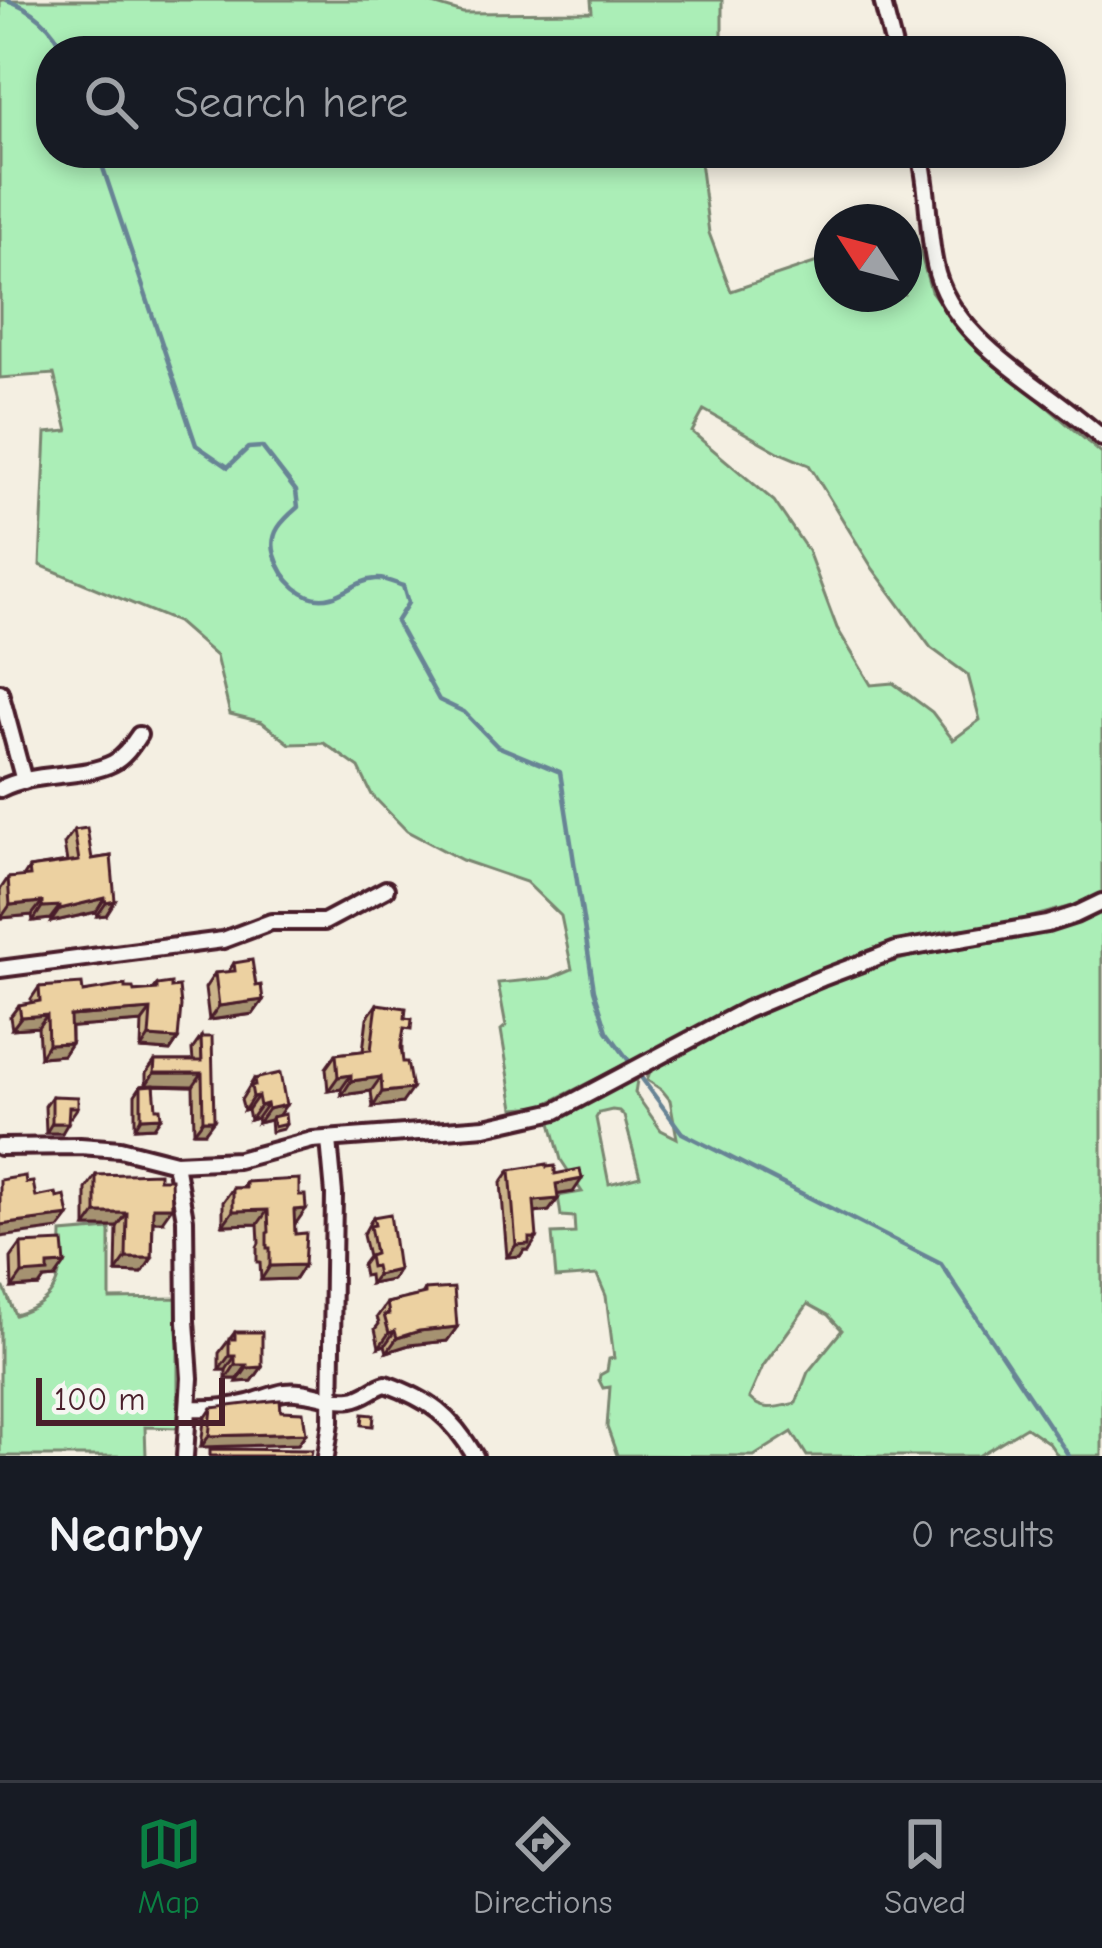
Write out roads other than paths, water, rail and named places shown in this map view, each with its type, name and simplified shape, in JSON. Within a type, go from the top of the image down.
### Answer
[{"type":"street","points":[[882,0],[891,36]]},
{"type":"street","points":[[923,168],[935,266],[958,316],[1102,438]]},
{"type":"street","points":[[1,697],[24,781]]},
{"type":"street","points":[[0,789],[115,763],[139,735]]},
{"type":"street","points":[[0,969],[224,940],[271,922],[324,922],[386,890]]},
{"type":"street","points":[[0,1148],[120,1149],[175,1163],[238,1160],[312,1141],[485,1127],[556,1111],[746,1010],[896,950],[1048,924],[1102,902]]},
{"type":"street","points":[[326,1456],[332,1399],[334,1194],[329,1140]]},
{"type":"street","points":[[175,1163],[184,1220],[190,1408],[185,1456]]},
{"type":"street","points":[[190,1408],[223,1408],[285,1392],[353,1399],[379,1384],[393,1386],[442,1412],[475,1456]]},
{"type":"waterway","points":[[7,0],[41,19],[55,36]]},
{"type":"waterway","points":[[103,168],[196,445],[228,467],[248,448],[262,447],[296,491],[298,507],[282,522],[273,547],[289,581],[303,593],[321,598],[370,580],[403,586],[408,603],[396,622],[439,700],[464,712],[497,746],[560,772],[594,990],[607,1031],[682,1133],[941,1264],[1069,1456]]}]
